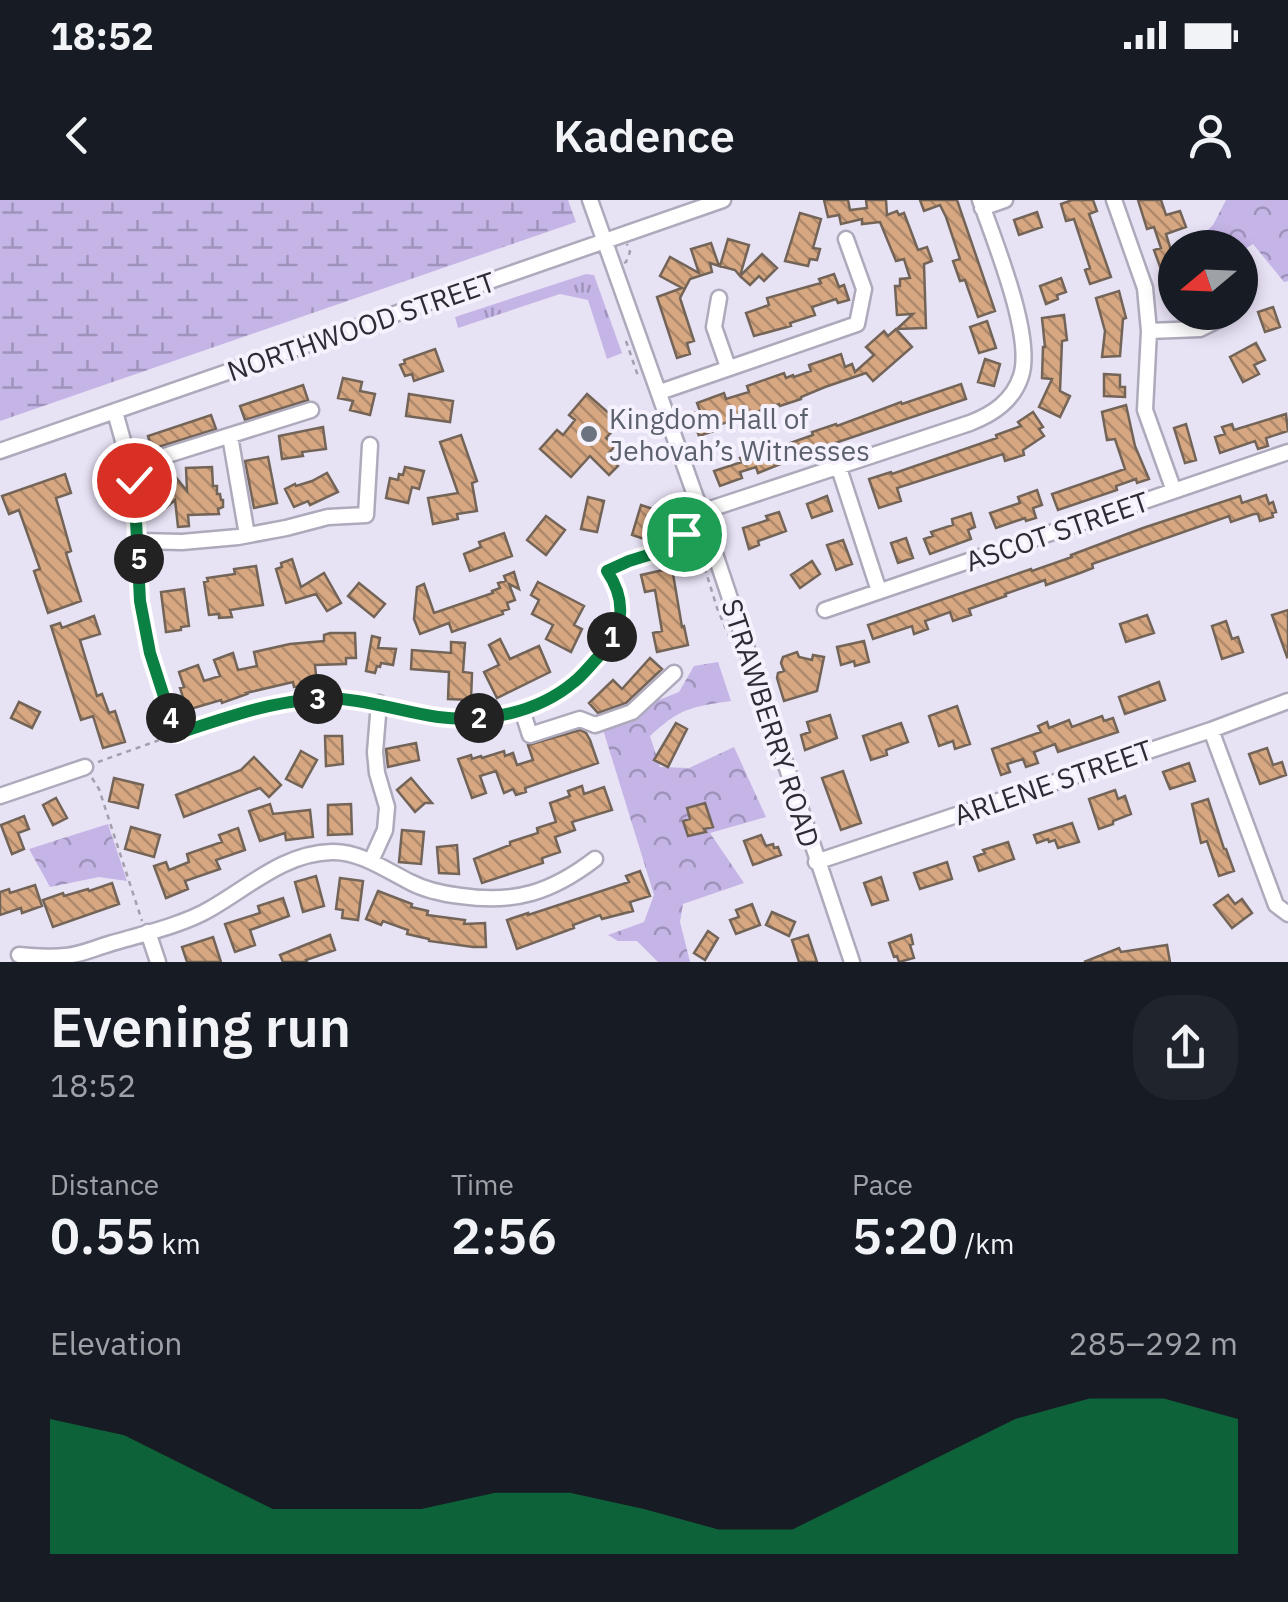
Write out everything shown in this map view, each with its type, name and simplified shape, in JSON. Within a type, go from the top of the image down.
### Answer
[{"type":"street","name":"STRAWBERRY ROAD","points":[[590,200],[702,512],[852,962]]},
{"type":"street","name":"NORTHWOOD STREET","points":[[0,452],[723,200]]},
{"type":"street","points":[[702,512],[992,414],[1008,398],[1021,376],[1022,334],[981,204],[1005,200]]},
{"type":"street","points":[[1114,200],[1145,288],[1149,331],[1145,410],[1174,491]]},
{"type":"street","points":[[660,392],[857,324],[864,288],[846,240]]},
{"type":"street","points":[[719,298],[714,327],[728,368]]},
{"type":"street","points":[[1149,331],[1174,330]]},
{"type":"street","points":[[158,458],[311,410]]},
{"type":"street","points":[[115,412],[134,480],[140,601],[150,653],[176,734],[270,705],[320,698],[379,704],[438,717],[507,715],[538,704],[574,682],[606,648],[619,622],[622,604],[607,571]]},
{"type":"street","points":[[230,436],[247,535]]},
{"type":"street","points":[[138,541],[182,542],[247,535],[328,517],[366,515],[370,445]]},
{"type":"street","name":"ASCOT STREET","points":[[825,610],[1288,452]]},
{"type":"street","points":[[838,465],[879,591]]},
{"type":"street","points":[[522,710],[530,735],[580,719],[595,725],[632,712],[674,673]]},
{"type":"street","name":"ARLENE STREET","points":[[816,862],[1211,730],[1288,700]]},
{"type":"street","points":[[371,861],[385,830],[387,808],[375,752],[379,704]]},
{"type":"street","points":[[1211,730],[1276,905],[1288,914]]},
{"type":"street","points":[[0,796],[84,767]]},
{"type":"street","points":[[20,955],[68,956],[147,932],[207,911],[253,880],[296,858],[334,851],[371,861],[416,885],[480,899],[510,899],[556,885],[595,859]]},
{"type":"street","points":[[147,932],[158,962]]},
{"type":"path","points":[[607,571],[684,544],[679,508],[684,504]]},
{"type":"path","points":[[147,932],[99,789],[84,767],[176,734]]},
{"type":"green space","points":[[0,200],[568,200],[576,222],[0,421]]},
{"type":"green space","points":[[1226,200],[1288,200],[1288,281],[1284,282],[1258,250],[1258,230],[1208,230]]},
{"type":"green space","points":[[586,274],[594,275],[622,353],[607,359],[588,300],[560,294],[458,328],[455,317]]},
{"type":"green space","points":[[718,662],[731,701],[687,710],[650,736],[660,767],[689,768],[734,747],[766,817],[710,833],[744,883],[683,904],[680,922],[690,962],[658,962],[637,941],[618,941],[608,935],[644,922],[654,895],[601,723],[679,692],[694,666]]},
{"type":"green space","points":[[108,824],[127,881],[99,877],[50,887],[29,849]]},
{"type":"building","points":[[824,200],[848,200],[850,210],[867,208],[866,200],[886,200],[887,215],[904,213],[918,250],[927,247],[932,261],[924,264],[926,328],[897,329],[913,314],[897,315],[895,286],[900,286],[900,279],[910,278],[904,259],[896,261],[880,222],[862,224],[862,219],[841,224],[839,215],[828,217]]},
{"type":"building","points":[[920,200],[957,200],[995,311],[978,317],[965,280],[960,281],[953,261],[960,259],[946,217],[940,205],[924,211]]},
{"type":"building","points":[[1093,200],[1097,211],[1089,214],[1111,277],[1090,284],[1085,270],[1090,268],[1074,219],[1066,221],[1061,204]]},
{"type":"building","points":[[1138,200],[1161,200],[1166,215],[1180,211],[1186,227],[1158,230],[1158,239],[1154,227],[1147,229]]},
{"type":"building","points":[[1037,212],[1042,227],[1019,235],[1014,220]]},
{"type":"building","points":[[800,213],[821,219],[813,248],[820,249],[817,260],[810,259],[808,266],[785,261]]},
{"type":"building","points":[[728,239],[749,245],[740,276],[735,270],[720,266]]},
{"type":"building","points":[[711,243],[719,266],[710,263],[712,272],[690,279],[680,298],[694,341],[687,343],[690,354],[677,358],[657,297],[682,288],[660,276],[670,257],[699,273],[691,249]]},
{"type":"building","points":[[762,254],[777,268],[764,281],[759,276],[750,285],[740,276]]},
{"type":"building","points":[[834,274],[839,287],[844,285],[849,300],[838,303],[836,299],[812,307],[815,315],[754,336],[746,313],[769,305],[767,298],[821,283],[819,279]]},
{"type":"building","points":[[1061,278],[1066,292],[1046,304],[1040,286]]},
{"type":"building","points":[[1119,291],[1126,318],[1120,356],[1102,357],[1105,331],[1096,298]]},
{"type":"building","points":[[1273,307],[1280,327],[1265,332],[1258,312]]},
{"type":"building","points":[[1064,315],[1067,340],[1062,341],[1060,391],[1070,396],[1060,417],[1039,407],[1052,379],[1042,378],[1042,318]]},
{"type":"building","points":[[987,321],[996,348],[979,353],[970,327]]},
{"type":"building","points":[[896,329],[912,347],[873,381],[866,373],[713,427],[714,431],[699,436],[691,414],[700,411],[697,403],[724,393],[726,399],[749,392],[747,386],[784,373],[786,378],[794,377],[811,371],[809,365],[841,354],[845,367],[852,364],[855,372],[874,355],[866,347],[884,331],[888,336]]},
{"type":"building","points":[[1256,343],[1265,360],[1254,365],[1259,374],[1243,382],[1230,357]]},
{"type":"building","points":[[435,349],[443,371],[414,381],[412,374],[405,376],[400,365],[404,360]]},
{"type":"building","points":[[985,359],[1000,364],[994,386],[978,382]]},
{"type":"building","points":[[1104,374],[1120,375],[1125,397],[1104,396]]},
{"type":"building","points":[[343,378],[362,382],[360,391],[375,394],[370,415],[350,410],[353,401],[338,398]]},
{"type":"building","points":[[961,384],[966,399],[832,444],[833,447],[818,449],[758,473],[756,467],[740,472],[742,478],[720,486],[714,471],[742,462],[740,458],[764,449],[765,452],[813,435],[812,432]]},
{"type":"building","points":[[303,385],[308,400],[245,420],[240,406]]},
{"type":"building","points":[[409,394],[453,401],[450,422],[406,416]]},
{"type":"building","name":"Kingdom Hall of Jehovah’s Witnesses","points":[[587,394],[620,423],[606,438],[615,446],[607,455],[618,466],[609,475],[590,456],[571,477],[540,449],[557,430],[563,435],[575,420],[569,415]]},
{"type":"building","points":[[1126,405],[1135,446],[1149,479],[1137,483],[1136,479],[1116,486],[1117,490],[1058,510],[1052,494],[1125,469],[1115,439],[1107,440],[1102,412]]},
{"type":"building","points":[[1033,412],[1044,436],[1023,450],[1024,455],[1005,461],[1003,454],[897,488],[901,501],[879,508],[869,479],[997,438],[996,435],[1021,426],[1018,422]]},
{"type":"building","points":[[1286,414],[1288,431],[1266,438],[1268,446],[1258,449],[1255,441],[1220,453],[1215,437],[1225,434],[1222,427],[1232,424],[1234,430]]},
{"type":"building","points":[[211,415],[216,429],[152,449],[148,436]]},
{"type":"building","points":[[1186,424],[1196,460],[1185,463],[1174,428]]},
{"type":"building","points":[[323,427],[326,449],[282,459],[279,436]]},
{"type":"building","points":[[461,435],[477,481],[472,483],[477,511],[433,524],[428,498],[458,493],[440,442]]},
{"type":"building","points":[[268,457],[277,503],[254,508],[245,461]]},
{"type":"building","points":[[212,467],[213,486],[217,486],[217,494],[223,500],[219,514],[188,515],[189,526],[178,527],[175,500],[157,515],[149,505],[153,501],[146,493],[169,475],[174,475],[187,491],[186,468]]},
{"type":"building","points":[[405,467],[424,471],[419,489],[412,487],[408,503],[386,498],[390,478],[398,480]]},
{"type":"building","points":[[327,473],[338,492],[310,505],[308,501],[294,507],[285,489]]},
{"type":"building","points":[[65,474],[71,493],[56,498],[71,551],[66,553],[81,601],[48,613],[34,571],[40,569],[19,510],[9,514],[2,496]]},
{"type":"building","points":[[1037,490],[1042,505],[1033,508],[1036,518],[996,528],[990,513],[1020,503],[1018,497]]},
{"type":"building","points":[[1266,495],[1269,504],[1273,502],[1273,517],[1260,521],[1258,514],[1254,514],[1231,522],[1229,516],[1092,564],[1093,568],[1046,585],[1045,580],[1005,594],[969,609],[971,615],[953,621],[950,612],[925,621],[928,629],[914,634],[912,626],[873,639],[868,625],[1240,496],[1242,503]]},
{"type":"building","points":[[827,496],[832,511],[812,518],[807,504]]},
{"type":"building","points":[[588,497],[604,501],[597,532],[581,529]]},
{"type":"building","points":[[641,505],[656,510],[647,540],[632,535]]},
{"type":"building","points":[[779,512],[786,531],[758,541],[759,545],[749,549],[743,528]]},
{"type":"building","points":[[971,513],[975,527],[968,530],[971,539],[930,554],[924,539],[933,536],[931,532],[953,525],[952,519]]},
{"type":"building","points":[[546,516],[565,530],[546,555],[527,540]]},
{"type":"building","points":[[504,533],[512,556],[470,571],[464,554],[481,547],[479,542]]},
{"type":"building","points":[[906,538],[913,558],[898,563],[891,543]]},
{"type":"building","points":[[843,540],[852,564],[836,570],[827,545]]},
{"type":"building","points":[[292,559],[301,587],[324,573],[341,603],[327,611],[316,594],[286,603],[276,569]]},
{"type":"building","points":[[812,561],[820,574],[800,588],[791,575]]},
{"type":"building","points":[[256,566],[263,605],[230,610],[232,617],[209,615],[204,582],[207,578]]},
{"type":"building","points":[[672,568],[688,645],[657,652],[653,633],[662,631],[655,590],[645,592],[641,575]]},
{"type":"building","points":[[514,572],[519,589],[509,584],[515,600],[507,603],[509,609],[503,614],[452,632],[449,623],[420,634],[414,619],[417,587],[424,584],[434,613],[493,593],[500,588],[498,583],[506,581],[504,576]]},
{"type":"building","points":[[538,582],[584,606],[574,625],[582,629],[571,652],[546,639],[553,625],[532,614],[539,600],[531,595]]},
{"type":"building","points":[[359,583],[385,604],[374,617],[348,596]]},
{"type":"building","points":[[184,589],[189,626],[166,632],[161,592]]},
{"type":"building","points":[[1288,610],[1288,656],[1287,657],[1272,615]]},
{"type":"building","points":[[1147,615],[1154,633],[1126,642],[1120,624]]},
{"type":"building","points":[[94,616],[100,634],[80,640],[97,696],[102,694],[109,713],[115,711],[125,742],[103,748],[93,716],[81,720],[51,626],[60,623],[62,628]]},
{"type":"building","points":[[1226,621],[1232,639],[1238,637],[1243,652],[1222,659],[1212,626]]},
{"type":"building","points":[[355,633],[356,658],[346,658],[346,664],[315,665],[317,685],[294,687],[293,682],[187,710],[179,672],[198,665],[204,681],[220,676],[214,660],[233,653],[238,670],[257,666],[254,652],[324,641],[324,635]]},
{"type":"building","points":[[372,636],[380,638],[378,648],[396,649],[393,665],[381,663],[375,673],[366,671]]},
{"type":"building","points":[[500,639],[510,659],[539,646],[550,672],[497,698],[484,672],[499,665],[489,645]]},
{"type":"building","points":[[864,641],[869,662],[841,665],[837,647]]},
{"type":"building","points":[[451,642],[465,643],[463,672],[472,673],[471,700],[448,699],[449,672],[411,669],[412,650],[451,653]]},
{"type":"building","points":[[797,652],[799,657],[812,660],[813,655],[824,657],[817,691],[784,701],[778,673],[784,671],[783,657]]},
{"type":"building","points":[[650,658],[662,669],[626,703],[598,713],[589,703],[613,680],[622,689]]},
{"type":"building","points":[[1159,682],[1165,700],[1125,714],[1119,697]]},
{"type":"building","points":[[19,702],[40,712],[32,728],[11,718]]},
{"type":"building","points":[[957,706],[970,744],[955,749],[953,741],[939,746],[929,716]]},
{"type":"building","points":[[830,715],[837,738],[805,750],[801,735],[810,732],[807,722]]},
{"type":"building","points":[[1102,716],[1104,721],[1113,718],[1118,732],[1058,752],[1055,744],[1034,752],[1038,763],[1026,767],[1023,759],[1007,764],[1010,772],[1001,775],[992,749],[1041,732],[1038,726],[1047,722],[1049,728],[1069,720],[1072,727]]},
{"type":"building","points":[[676,723],[687,729],[668,767],[654,760]]},
{"type":"building","points":[[901,723],[908,742],[871,760],[863,736]]},
{"type":"building","points":[[580,730],[590,740],[598,763],[525,788],[526,792],[516,795],[513,789],[504,793],[496,771],[480,776],[486,793],[472,798],[458,759],[471,755],[472,759],[482,758],[504,751],[505,756],[513,753],[517,765],[533,760],[528,745]]},
{"type":"building","points":[[325,736],[342,736],[343,764],[326,766]]},
{"type":"building","points":[[416,743],[419,760],[388,767],[386,749]]},
{"type":"building","points":[[1267,748],[1273,765],[1282,762],[1286,775],[1260,784],[1249,754]]},
{"type":"building","points":[[301,751],[317,760],[302,787],[286,779]]},
{"type":"building","points":[[254,757],[281,785],[269,797],[260,788],[184,817],[176,795],[241,770]]},
{"type":"building","points":[[1189,763],[1195,781],[1170,789],[1163,772]]},
{"type":"building","points":[[843,771],[861,823],[841,830],[822,778]]},
{"type":"building","points":[[114,778],[143,785],[138,808],[109,801]]},
{"type":"building","points":[[411,778],[432,803],[425,803],[415,812],[397,790]]},
{"type":"building","points":[[582,786],[584,794],[604,787],[612,810],[572,822],[575,830],[555,837],[560,852],[542,858],[543,863],[482,883],[474,859],[556,822],[550,803],[570,796],[568,791]]},
{"type":"building","points":[[1115,790],[1118,799],[1125,796],[1131,814],[1099,829],[1089,799]]},
{"type":"building","points":[[56,798],[67,818],[53,825],[43,805]]},
{"type":"building","points":[[1208,799],[1234,871],[1219,876],[1207,841],[1201,843],[1192,804]]},
{"type":"building","points":[[705,803],[713,827],[688,836],[683,821],[690,819],[687,808]]},
{"type":"building","points":[[270,804],[273,814],[310,810],[313,837],[286,840],[285,833],[260,841],[249,811]]},
{"type":"building","points":[[351,804],[352,834],[328,835],[328,805]]},
{"type":"building","points":[[24,816],[29,829],[18,833],[24,849],[12,854],[1,825]]},
{"type":"building","points":[[1072,823],[1079,842],[1058,848],[1055,840],[1037,843],[1034,835]]},
{"type":"building","points":[[131,827],[160,835],[154,857],[125,849]]},
{"type":"building","points":[[238,828],[245,850],[216,860],[220,869],[185,881],[188,889],[166,898],[154,866],[166,862],[169,870],[189,862],[187,854],[222,842],[219,835]]},
{"type":"building","points":[[402,830],[424,832],[421,864],[399,862]]},
{"type":"building","points":[[761,835],[766,846],[778,847],[781,855],[753,865],[744,841]]},
{"type":"building","points":[[1008,842],[1014,859],[979,871],[974,857]]},
{"type":"building","points":[[457,845],[459,874],[439,873],[437,847]]},
{"type":"building","points":[[947,862],[952,879],[920,889],[914,873]]},
{"type":"building","points":[[640,871],[650,896],[630,902],[633,911],[602,919],[600,915],[517,949],[507,920],[629,882],[626,876]]},
{"type":"building","points":[[316,876],[324,906],[303,912],[295,882]]},
{"type":"building","points":[[881,877],[888,900],[872,905],[864,883]]},
{"type":"building","points":[[340,878],[363,881],[358,920],[342,918],[343,910],[336,909]]},
{"type":"building","points":[[112,883],[119,904],[53,927],[43,900]]},
{"type":"building","points":[[35,885],[42,906],[0,915],[0,892]]},
{"type":"building","points":[[378,891],[428,911],[427,915],[465,920],[464,924],[485,923],[486,947],[429,941],[383,921],[381,925],[366,919]]},
{"type":"building","points":[[1228,895],[1235,904],[1242,899],[1252,913],[1232,928],[1214,905]]},
{"type":"building","points":[[283,898],[289,916],[250,930],[255,945],[235,952],[225,924],[260,913],[258,906]]},
{"type":"building","points":[[752,904],[760,925],[736,934],[730,920],[739,917],[736,910]]},
{"type":"building","points":[[772,912],[795,922],[789,936],[766,925]]},
{"type":"building","points":[[708,931],[718,938],[705,960],[694,953]]},
{"type":"building","points":[[330,935],[335,950],[307,962],[283,962],[280,955]]},
{"type":"building","points":[[808,935],[817,962],[799,962],[792,940]]},
{"type":"building","points":[[911,935],[914,958],[899,962],[889,943]]},
{"type":"building","points":[[213,937],[221,962],[187,962],[182,947]]},
{"type":"building","points":[[1167,945],[1170,962],[1084,962],[1119,948],[1121,952]]},
{"type":"place","name":"Kingdom Hall of Jehovah’s Witnesses","points":[[589,434]]},
{"type":"route","points":[[134,480],[140,601],[150,653],[176,734],[270,705],[320,698],[379,704],[438,717],[507,715],[538,704],[574,682],[606,648],[619,622],[622,604],[607,571],[684,544],[684,534]]}]
